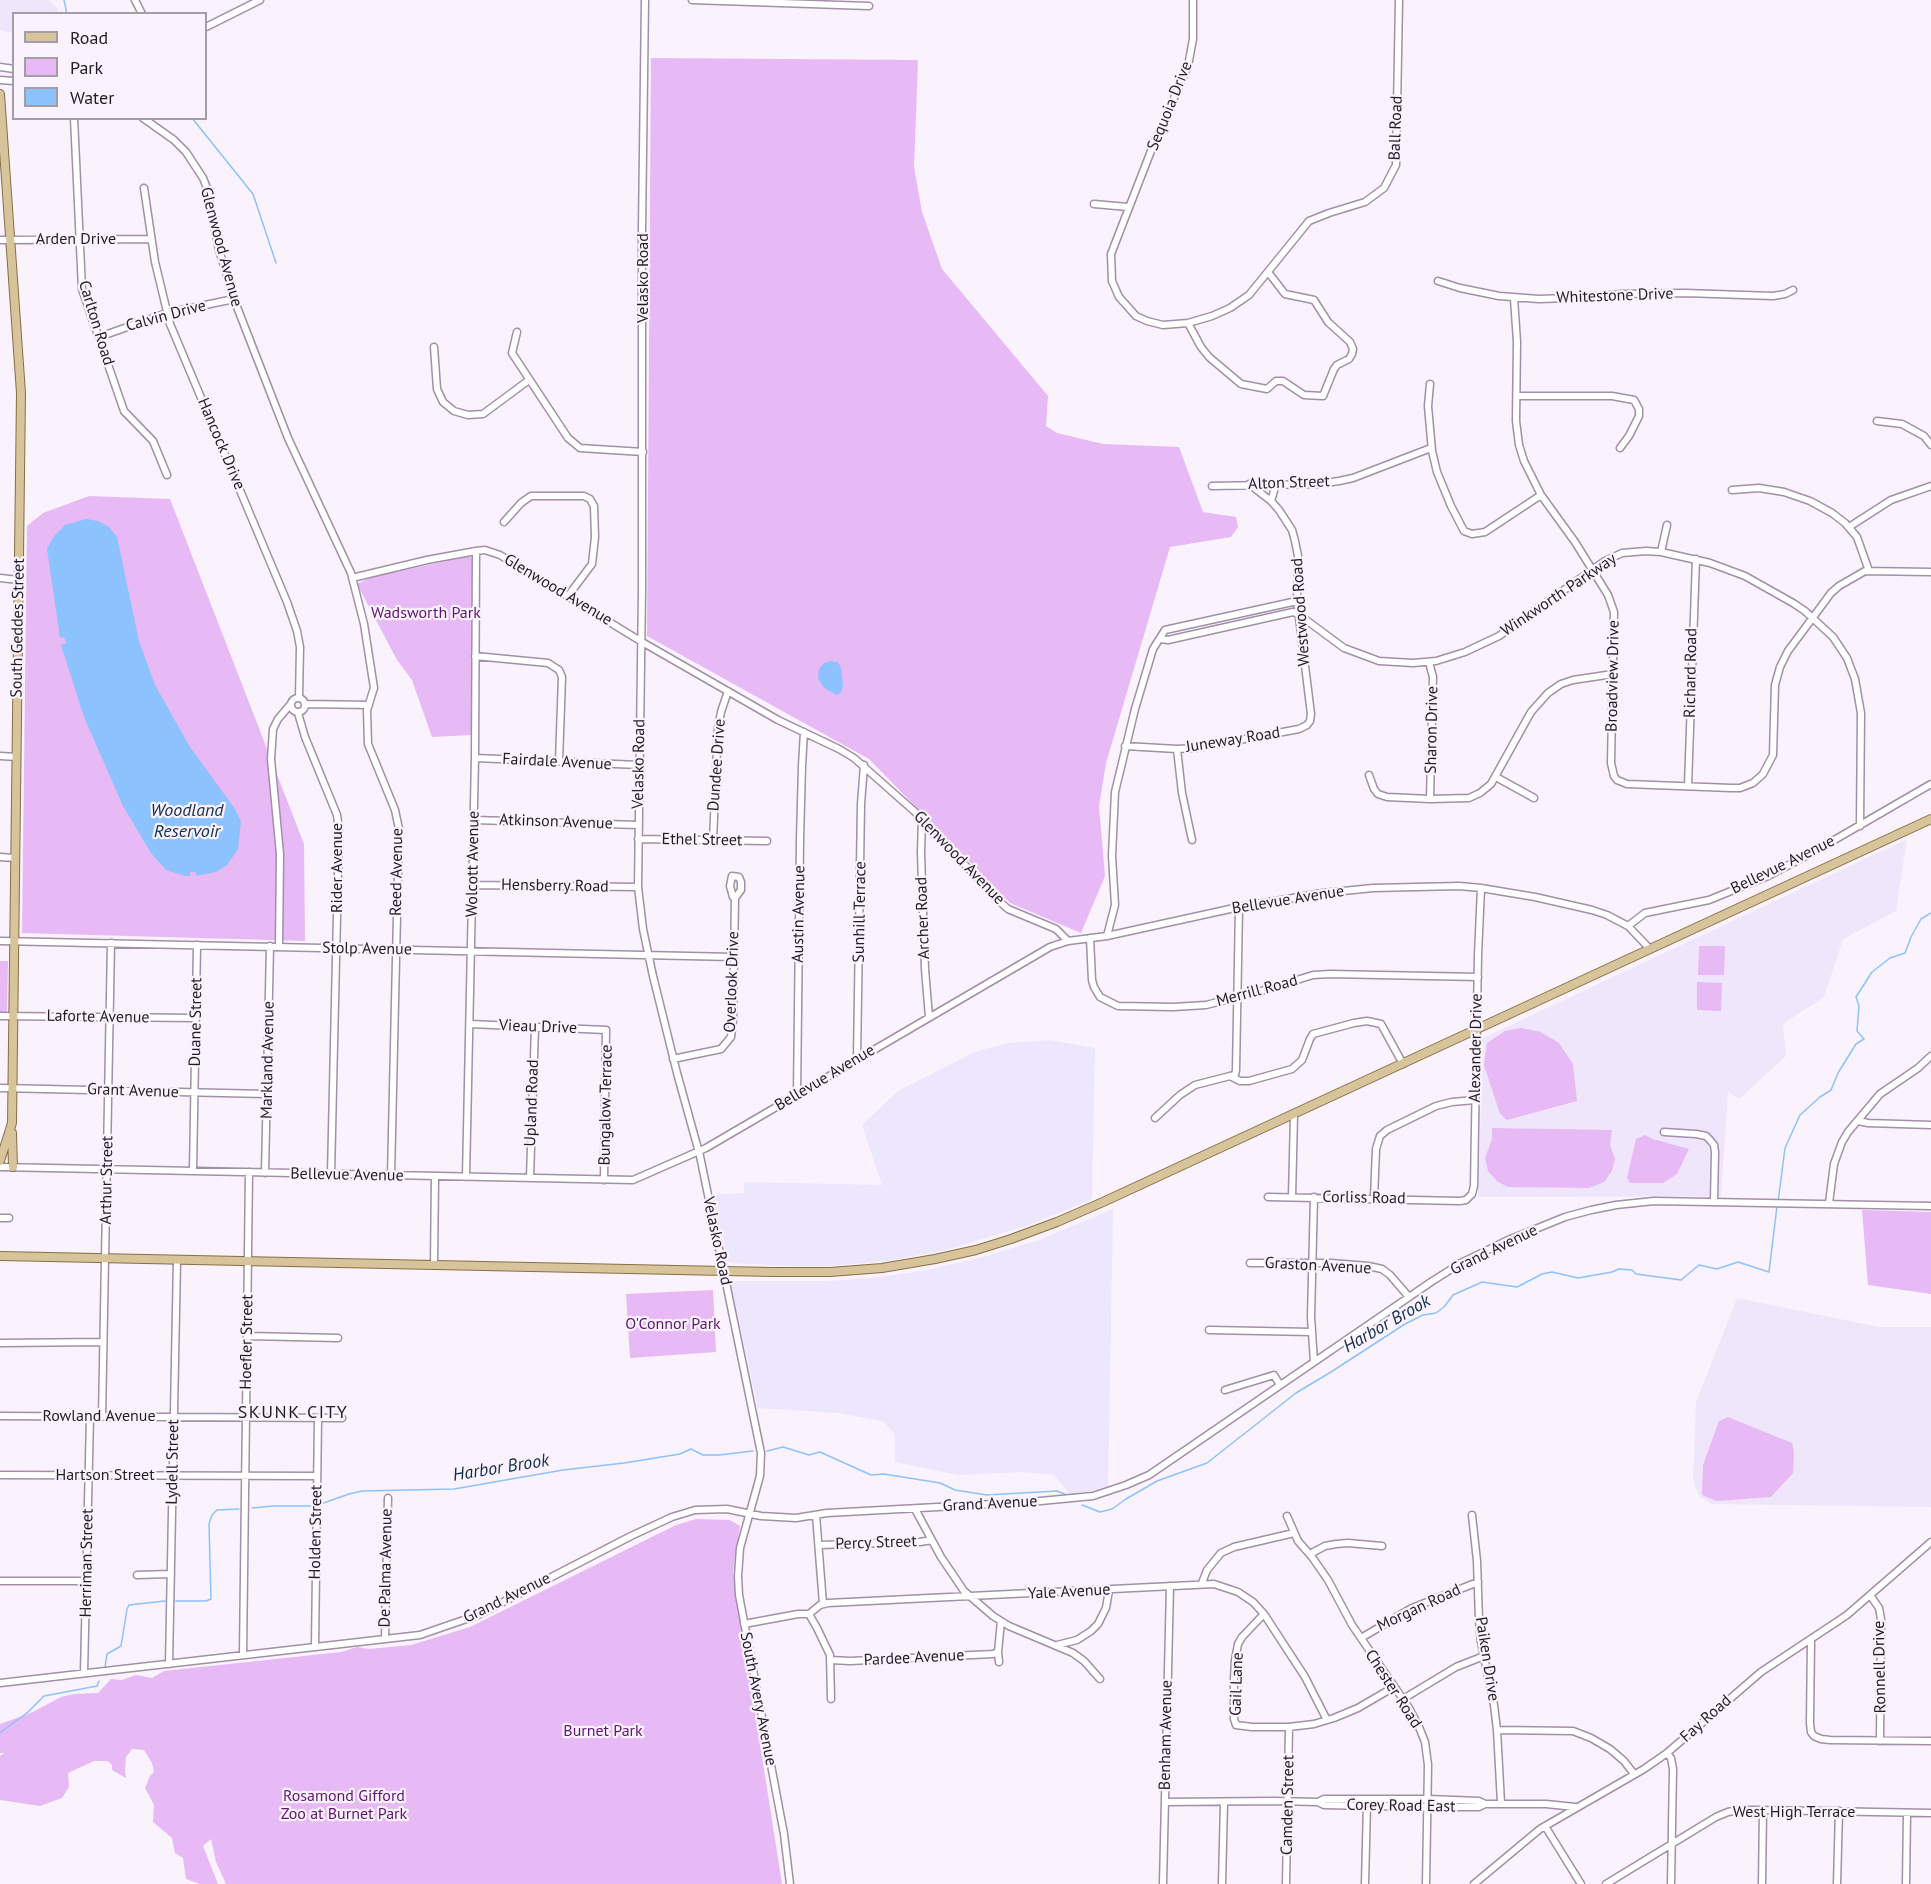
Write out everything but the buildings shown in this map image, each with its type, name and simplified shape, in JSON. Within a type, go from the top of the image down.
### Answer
[{"type":"main road","name":"South Geddes Street","points":[[0,94],[21,376],[12,1123],[0,1161]]},
{"type":"main road","points":[[0,1256],[812,1272],[882,1268],[976,1250],[1057,1222],[1138,1187],[1931,819]]},
{"type":"main road","points":[[12,1123],[13,1167]]},
{"type":"street","points":[[207,26],[260,0]]},
{"type":"street","name":"Velasko Road","points":[[645,0],[642,228],[642,642],[638,887],[648,956],[699,1152],[761,1453],[760,1476],[750,1514]]},
{"type":"street","points":[[692,0],[869,6]]},
{"type":"street","name":"Sequoia Drive","points":[[1188,323],[1163,325],[1147,321],[1131,312],[1116,292],[1112,281],[1111,254],[1128,207],[1188,66],[1193,39],[1193,0]]},
{"type":"street","name":"Ball Road","points":[[1188,323],[1230,309],[1249,295],[1309,221],[1365,202],[1384,188],[1396,165],[1399,0]]},
{"type":"street","name":"Carlton Road","points":[[74,120],[82,289],[124,411],[153,441],[167,475]]},
{"type":"street","name":"Glenwood Avenue","points":[[146,120],[174,140],[186,152],[203,178],[219,250],[247,335],[288,438],[352,578],[476,551],[485,550],[500,555],[642,642],[778,720],[839,749],[864,765],[922,819],[1008,909],[1056,929],[1068,941]]},
{"type":"street","name":"Hancock Drive","points":[[144,188],[155,262],[167,314],[283,591],[297,631],[300,647],[299,698]]},
{"type":"street","points":[[1094,204],[1128,207]]},
{"type":"street","name":"Arden Drive","points":[[0,240],[151,240]]},
{"type":"street","points":[[1188,323],[1193,335],[1209,357],[1238,382],[1248,387],[1267,389],[1276,381],[1283,381],[1304,395],[1323,396],[1334,369],[1349,359],[1352,354],[1353,349],[1350,342],[1328,322],[1314,300],[1285,294],[1268,272]]},
{"type":"street","name":"Whitestone Drive","points":[[1438,281],[1460,288],[1514,298],[1685,293],[1773,296],[1793,290]]},
{"type":"street","name":"Broadview Drive","points":[[1514,298],[1517,342],[1516,421],[1524,461],[1541,495],[1608,595],[1614,612],[1611,763],[1614,776],[1617,780],[1627,784],[1688,786]]},
{"type":"street","name":"Calvin Drive","points":[[99,337],[167,314],[234,299]]},
{"type":"street","points":[[517,332],[512,352],[568,438],[580,448],[643,452]]},
{"type":"street","points":[[434,347],[437,389],[443,402],[454,411],[468,415],[483,414],[529,380]]},
{"type":"street","points":[[1430,384],[1428,406],[1431,448],[1437,472],[1464,531],[1476,534],[1485,532],[1541,495]]},
{"type":"street","points":[[1517,396],[1612,396],[1634,400],[1639,409],[1639,416],[1620,448]]},
{"type":"street","points":[[1877,421],[1902,424],[1924,436],[1931,445]]},
{"type":"street","name":"Alton Street","points":[[1212,486],[1318,484],[1353,478],[1431,448]]},
{"type":"street","name":"Westwood Road","points":[[1249,484],[1271,501],[1286,519],[1295,541],[1298,556],[1298,614],[1311,714],[1310,721],[1304,728]]},
{"type":"street","points":[[1271,501],[1276,484]]},
{"type":"street","points":[[1849,528],[1891,500],[1931,486]]},
{"type":"street","points":[[1732,490],[1770,489],[1799,496],[1832,513],[1849,528],[1861,545],[1869,571]]},
{"type":"street","points":[[504,522],[521,503],[531,496],[584,496],[590,499],[594,506],[595,537],[592,564],[568,596]]},
{"type":"street","points":[[1661,552],[1667,525]]},
{"type":"street","name":"Wolcott Avenue","points":[[466,1177],[475,758],[476,551]]},
{"type":"street","name":"Winkworth Parkway","points":[[1298,614],[1344,648],[1357,654],[1392,663],[1429,662],[1465,652],[1499,636],[1605,561],[1630,551],[1661,552],[1696,560],[1745,576],[1793,603],[1813,618],[1833,637],[1844,652],[1857,687],[1861,713],[1860,826]]},
{"type":"street","name":"Richard Road","points":[[1688,786],[1696,560]]},
{"type":"street","points":[[1688,786],[1740,788],[1754,783],[1763,774],[1773,755],[1775,685],[1780,667],[1788,651],[1839,586],[1869,571],[1931,572]]},
{"type":"street","points":[[0,578],[19,580]]},
{"type":"street","name":"Reed Avenue","points":[[352,578],[364,624],[373,676],[374,688],[369,705],[367,729],[368,744],[394,810],[399,829],[391,1176]]},
{"type":"street","points":[[1107,936],[1115,904],[1112,856],[1113,808],[1125,746],[1153,650],[1165,630],[1297,601]]},
{"type":"street","points":[[1160,639],[1168,640],[1293,612],[1298,614]]},
{"type":"street","points":[[475,657],[548,663],[559,670],[562,678],[559,761]]},
{"type":"street","name":"Sharon Drive","points":[[1429,662],[1433,677],[1430,799]]},
{"type":"street","points":[[1369,776],[1378,794],[1394,798],[1470,798],[1487,788],[1496,777],[1531,712],[1548,693],[1561,684],[1573,680],[1613,674]]},
{"type":"street","name":"Dundee Drive","points":[[713,840],[718,728],[729,691]]},
{"type":"street","points":[[279,946],[280,855],[270,759],[273,729],[293,699],[299,698],[305,704],[369,705]]},
{"type":"street","points":[[290,705],[292,710],[298,712],[303,711],[305,704]]},
{"type":"street","name":"Rider Avenue","points":[[298,712],[305,737],[337,815],[339,829],[331,1174]]},
{"type":"street","name":"Juneway Road","points":[[1125,746],[1196,748],[1304,728]]},
{"type":"street","name":"Austin Avenue","points":[[797,1095],[800,840],[804,732]]},
{"type":"street","points":[[1177,749],[1182,793],[1192,840]]},
{"type":"street","points":[[0,756],[17,757]]},
{"type":"street","name":"Fairdale Avenue","points":[[475,758],[639,765]]},
{"type":"street","name":"Sunhill Terrace","points":[[857,1059],[861,804],[864,765]]},
{"type":"street","points":[[1496,777],[1534,798]]},
{"type":"street","name":"Bellevue Avenue","points":[[1628,926],[1650,911],[1709,900],[1747,886],[1860,826],[1931,784]]},
{"type":"street","name":"Archer Road","points":[[922,819],[924,969],[929,1017]]},
{"type":"street","name":"Atkinson Avenue","points":[[474,820],[638,825]]},
{"type":"street","name":"Ethel Street","points":[[638,839],[766,841]]},
{"type":"street","points":[[0,857],[15,858]]},
{"type":"street","name":"Hensberry Road","points":[[472,885],[638,887]]},
{"type":"street","name":"Bellevue Avenue","points":[[0,1167],[633,1180],[699,1152],[1050,947],[1068,941],[1107,936],[1239,907],[1323,893],[1427,886],[1481,888],[1592,910],[1628,926],[1650,949]]},
{"type":"street","name":"Alexander Drive","points":[[1460,1201],[1470,1197],[1474,1186],[1481,888]]},
{"type":"street","name":"Overlook Drive","points":[[673,1059],[718,1050],[730,1040],[733,1020],[735,898]]},
{"type":"street","points":[[1155,1118],[1190,1088],[1235,1075],[1239,907]]},
{"type":"street","name":"Merrill Road","points":[[1090,938],[1094,987],[1100,997],[1114,1005],[1173,1007],[1206,1005],[1313,975],[1478,977]]},
{"type":"street","name":"Stolp Avenue","points":[[0,941],[734,957]]},
{"type":"street","name":"Arthur Street","points":[[102,1417],[111,943]]},
{"type":"street","name":"Duane Street","points":[[193,1171],[197,945]]},
{"type":"street","name":"Markland Avenue","points":[[265,1173],[270,946]]},
{"type":"street","name":"Laforte Avenue","points":[[0,1016],[196,1018]]},
{"type":"street","points":[[1230,1076],[1249,1081],[1292,1069],[1302,1060],[1314,1034],[1360,1022],[1381,1024],[1403,1064]]},
{"type":"street","name":"Vieau Drive","points":[[470,1024],[606,1030]]},
{"type":"street","name":"Upland Road","points":[[530,1178],[535,1027]]},
{"type":"street","name":"Bungalow Terrace","points":[[604,1180],[606,1030]]},
{"type":"street","points":[[1829,1203],[1837,1153],[1848,1132],[1880,1094],[1931,1056]]},
{"type":"street","name":"Grant Avenue","points":[[0,1088],[267,1094]]},
{"type":"street","points":[[1374,1198],[1376,1149],[1380,1136],[1387,1130],[1436,1106],[1475,1100]]},
{"type":"street","points":[[1292,1197],[1294,1115]]},
{"type":"street","points":[[1858,1120],[1868,1123],[1931,1125]]},
{"type":"street","points":[[1664,1132],[1695,1134],[1706,1137],[1714,1145],[1714,1201]]},
{"type":"street","name":"Hoefler Street","points":[[243,1655],[249,1172]]},
{"type":"street","points":[[434,1265],[435,1176]]},
{"type":"street","name":"Corliss Road","points":[[1268,1197],[1460,1201]]},
{"type":"street","points":[[1314,1197],[1312,1264],[1314,1362]]},
{"type":"street","name":"Grand Avenue","points":[[0,1683],[420,1635],[478,1615],[672,1517],[695,1510],[713,1509],[780,1518],[1093,1496],[1149,1475],[1408,1297],[1474,1256],[1565,1218],[1591,1210],[1641,1202],[1714,1201],[1931,1206]]},
{"type":"street","points":[[0,1218],[9,1218]]},
{"type":"street","name":"Lydell Street","points":[[170,1664],[177,1260]]},
{"type":"street","name":"Graston Avenue","points":[[1251,1263],[1331,1263],[1382,1269],[1408,1297]]},
{"type":"street","points":[[1209,1329],[1312,1332]]},
{"type":"street","points":[[248,1336],[338,1338]]},
{"type":"street","points":[[0,1343],[104,1342]]},
{"type":"street","points":[[1225,1390],[1274,1375],[1280,1385]]},
{"type":"street","name":"Rowland Avenue","points":[[0,1416],[342,1418]]},
{"type":"street","name":"Herriman Street","points":[[84,1674],[90,1417]]},
{"type":"street","name":"Holden Street","points":[[315,1647],[318,1418]]},
{"type":"street","name":"Hartson Street","points":[[0,1475],[317,1476]]},
{"type":"street","name":"De Palma Avenue","points":[[385,1639],[388,1498]]},
{"type":"street","points":[[915,1509],[964,1591],[1001,1621],[1055,1645],[1084,1661],[1100,1679]]},
{"type":"street","name":"South Avery Avenue","points":[[750,1514],[740,1548],[738,1576],[744,1624],[784,1834],[790,1884]]},
{"type":"street","points":[[744,1624],[809,1614],[823,1604],[816,1515]]},
{"type":"street","name":"Chester Road","points":[[1287,1515],[1298,1541],[1328,1580],[1360,1638],[1403,1700],[1425,1742],[1428,1765],[1426,1884]]},
{"type":"street","name":"Paiken Drive","points":[[1472,1515],[1479,1582],[1479,1620],[1494,1705],[1501,1803]]},
{"type":"street","points":[[1202,1583],[1207,1570],[1221,1553],[1234,1547],[1294,1533]]},
{"type":"street","name":"Percy Street","points":[[819,1545],[932,1540]]},
{"type":"street","name":"Fay Road","points":[[1474,1884],[1545,1826],[1667,1753],[1761,1672],[1847,1615],[1931,1542]]},
{"type":"street","points":[[1310,1554],[1325,1546],[1336,1544],[1382,1546]]},
{"type":"street","points":[[137,1575],[171,1574]]},
{"type":"street","points":[[0,1581],[86,1581]]},
{"type":"street","name":"Morgan Road","points":[[1360,1638],[1412,1608],[1479,1582]]},
{"type":"street","name":"Yale Avenue","points":[[823,1604],[1109,1590],[1202,1583],[1221,1585],[1253,1602],[1264,1614],[1305,1677],[1328,1720]]},
{"type":"street","name":"Benham Avenue","points":[[1163,1884],[1170,1586]]},
{"type":"street","points":[[1055,1645],[1077,1640],[1098,1624],[1106,1608],[1109,1590]]},
{"type":"street","name":"Ronnell Drive","points":[[1870,1595],[1879,1608],[1881,1619],[1880,1741]]},
{"type":"street","points":[[809,1614],[830,1655],[831,1699]]},
{"type":"street","name":"Gail Lane","points":[[1264,1614],[1242,1637],[1235,1660],[1234,1719],[1238,1726],[1289,1727]]},
{"type":"street","points":[[999,1662],[1001,1621]]},
{"type":"street","points":[[1811,1640],[1811,1732],[1821,1739],[1931,1741]]},
{"type":"street","name":"Pardee Avenue","points":[[830,1660],[998,1652]]},
{"type":"street","points":[[1403,1700],[1456,1668],[1484,1656]]},
{"type":"street","points":[[1289,1727],[1328,1720],[1358,1708],[1394,1687]]},
{"type":"street","name":"Camden Street","points":[[1286,1884],[1289,1727]]},
{"type":"street","points":[[1497,1730],[1573,1731],[1610,1749],[1634,1774]]},
{"type":"street","points":[[1667,1753],[1673,1764],[1671,1884]]},
{"type":"street","points":[[1365,1884],[1367,1798]]},
{"type":"street","name":"Corey Road East","points":[[1318,1802],[1324,1799],[1367,1798],[1479,1801],[1485,1804]]},
{"type":"street","name":"Corey Road East","points":[[1165,1802],[1287,1801],[1318,1802],[1324,1805],[1427,1807],[1479,1807],[1485,1804],[1501,1803],[1575,1807]]},
{"type":"street","points":[[1222,1884],[1224,1802]]},
{"type":"street","points":[[1762,1884],[1763,1809]]},
{"type":"street","name":"West High Terrace","points":[[1606,1884],[1716,1816],[1728,1812],[1763,1809],[1931,1813]]},
{"type":"street","points":[[1837,1884],[1839,1811]]},
{"type":"street","points":[[1906,1884],[1907,1813]]},
{"type":"street","points":[[1545,1826],[1581,1884]]},
{"type":"shaded area","points":[[0,0],[49,0],[58,9],[57,12],[12,12],[12,33],[0,30]]},
{"type":"shaded area","points":[[1907,839],[1896,911],[1843,939],[1824,997],[1783,1024],[1786,1056],[1739,1099],[1728,1092],[1721,1196],[1478,1197],[1483,1038]]},
{"type":"shaded area","points":[[1050,1040],[1095,1048],[1092,1199],[1029,1225],[946,1250],[888,1261],[828,1266],[791,1266],[728,1261],[713,1195],[745,1193],[743,1182],[882,1185],[862,1125],[898,1091],[977,1051],[1009,1043]]},
{"type":"shaded area","points":[[1113,1209],[1108,1487],[1071,1495],[1054,1475],[1022,1472],[958,1475],[895,1462],[893,1432],[883,1421],[838,1413],[758,1408],[731,1285],[733,1281],[828,1281],[927,1270],[983,1257],[1039,1240]]},
{"type":"shaded area","points":[[1737,1298],[1879,1327],[1931,1327],[1931,1507],[1712,1504],[1699,1496],[1693,1481],[1696,1402]]},
{"type":"green space","points":[[651,58],[918,60],[914,167],[922,212],[942,269],[1048,396],[1046,426],[1057,433],[1103,444],[1179,447],[1203,512],[1236,517],[1238,527],[1231,537],[1170,547],[1106,763],[1099,806],[1105,876],[1081,933],[1010,903],[869,759],[647,636]]},
{"type":"green space","points":[[89,496],[170,499],[304,844],[305,941],[22,933],[27,526],[43,513]]},
{"type":"green space","name":"Wadsworth Park","points":[[470,556],[472,559],[471,735],[432,737],[412,680],[397,660],[357,584],[372,577]]},
{"type":"green space","points":[[1699,946],[1725,946],[1724,975],[1698,975]]},
{"type":"green space","points":[[0,961],[8,961],[7,1013],[0,1013]]},
{"type":"green space","points":[[1697,982],[1722,983],[1721,1011],[1697,1010]]},
{"type":"green space","points":[[1521,1028],[1541,1032],[1559,1043],[1573,1064],[1577,1101],[1507,1120],[1500,1114],[1484,1065],[1487,1043],[1505,1031]]},
{"type":"green space","points":[[1492,1128],[1612,1130],[1610,1145],[1615,1159],[1612,1171],[1604,1182],[1589,1188],[1508,1187],[1498,1182],[1488,1171],[1485,1158],[1492,1139]]},
{"type":"green space","points":[[1645,1135],[1689,1149],[1677,1174],[1663,1183],[1630,1183],[1627,1178],[1636,1139]]},
{"type":"green space","points":[[1862,1210],[1931,1212],[1931,1294],[1868,1285]]},
{"type":"green space","name":"O'Connor Park","points":[[713,1290],[716,1352],[630,1358],[626,1294]]},
{"type":"green space","points":[[1728,1417],[1792,1443],[1793,1473],[1771,1497],[1717,1501],[1702,1495],[1703,1465],[1719,1421]]},
{"type":"green space","name":"Burnet Park","points":[[696,1519],[730,1520],[740,1526],[733,1572],[782,1884],[226,1884],[216,1862],[211,1839],[203,1846],[218,1884],[200,1884],[186,1879],[183,1858],[175,1853],[172,1838],[153,1822],[154,1805],[145,1788],[154,1772],[152,1763],[144,1750],[132,1749],[126,1757],[126,1778],[112,1770],[112,1765],[108,1761],[94,1761],[68,1773],[69,1787],[62,1798],[40,1806],[0,1800],[0,1756],[4,1753],[0,1753],[0,1724],[33,1712],[61,1697],[98,1693],[111,1679],[122,1680],[136,1675],[152,1678],[164,1671],[341,1652],[357,1647],[369,1649],[411,1645],[470,1627],[676,1525]]},
{"type":"water","name":"Woodland Reservoir","points":[[86,519],[98,521],[109,527],[117,537],[139,641],[155,685],[190,747],[235,809],[241,822],[238,849],[227,865],[216,872],[196,876],[196,872],[190,872],[190,876],[185,876],[166,870],[151,853],[123,806],[84,717],[61,645],[66,643],[64,637],[60,638],[47,549],[54,536],[65,525]]},
{"type":"water","points":[[838,662],[841,668],[843,685],[841,692],[837,695],[824,688],[818,678],[819,669],[824,663]]},
{"type":"waterway","points":[[64,0],[67,12]]},
{"type":"waterway","points":[[194,120],[253,194],[276,263]]},
{"type":"waterway","name":"Harbor Brook","points":[[1778,1202],[1785,1148],[1800,1115],[1831,1090],[1838,1073],[1856,1044],[1864,1039],[1857,1031],[1859,1006],[1856,997],[1872,972],[1890,958],[1905,953],[1921,919],[1931,913]]},
{"type":"waterway","name":"Harbor Brook","points":[[1082,1505],[1100,1512],[1112,1509],[1157,1481],[1207,1463],[1296,1393],[1405,1324],[1423,1315],[1436,1313],[1453,1295],[1482,1282],[1517,1287],[1542,1274],[1552,1272],[1578,1278],[1619,1269],[1632,1270],[1636,1274],[1681,1280],[1699,1265],[1717,1269],[1738,1262],[1769,1272],[1777,1206]]},
{"type":"waterway","name":"Harbor Brook","points":[[767,1451],[783,1447],[809,1455],[820,1452],[871,1475],[884,1474],[940,1483],[955,1490],[987,1495],[1057,1491],[1067,1495]]},
{"type":"waterway","name":"Harbor Brook","points":[[318,1505],[362,1491],[454,1489],[563,1470],[680,1454],[691,1449],[703,1455],[753,1451]]},
{"type":"waterway","name":"Harbor Brook","points":[[252,1508],[313,1506]]},
{"type":"waterway","name":"Harbor Brook","points":[[176,1601],[211,1599],[209,1524],[212,1515],[217,1510],[239,1509]]},
{"type":"waterway","name":"Harbor Brook","points":[[105,1667],[107,1654],[121,1646],[129,1605],[165,1601]]},
{"type":"waterway","name":"Harbor Brook","points":[[0,1733],[28,1712],[44,1696],[97,1686],[99,1681]]},
{"type":"district","name":"SKUNK CITY","points":[[293,1413]]},
{"type":"park label","name":"Rosamond Gifford Zoo at Burnet Park","points":[[344,1805]]}]
